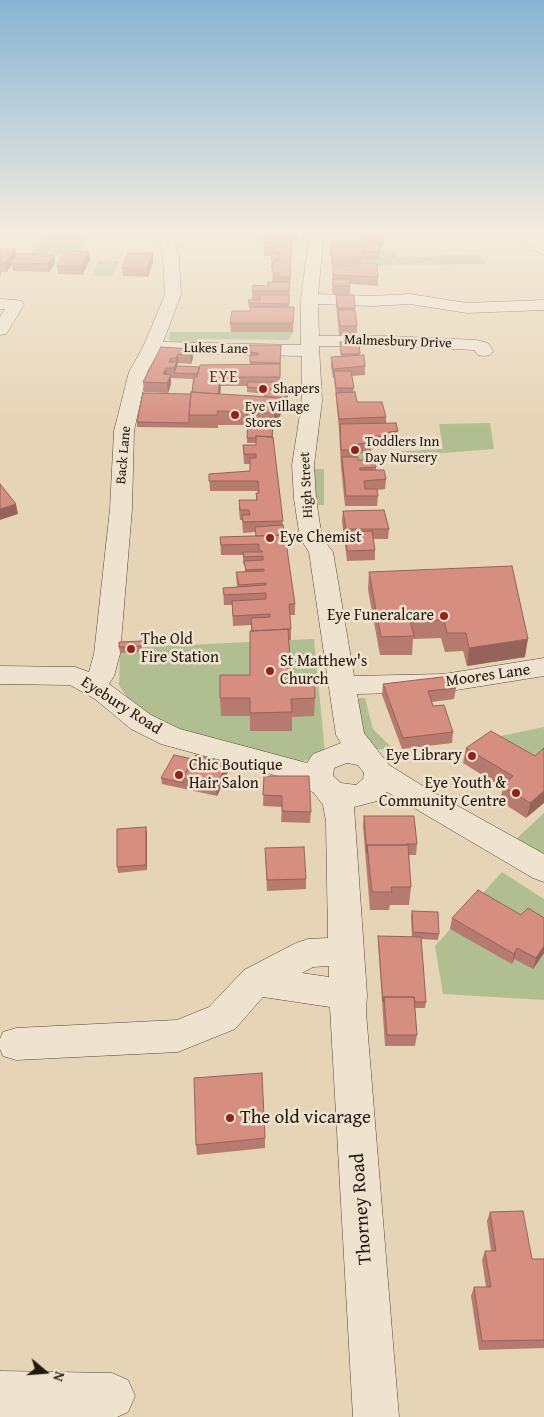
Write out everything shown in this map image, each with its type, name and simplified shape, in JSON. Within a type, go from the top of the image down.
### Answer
[{"type":"street","name":"Back Lane","points":[[94,686],[101,676],[108,654],[121,509],[124,431],[138,372],[152,347],[173,297]]},
{"type":"street","points":[[309,299],[372,301],[410,299],[467,308],[544,305]]},
{"type":"street","name":"High Street","points":[[309,299],[312,401],[303,465],[305,500],[311,538],[321,552],[343,686],[345,775]]},
{"type":"street","points":[[0,304],[16,305],[0,330]]},
{"type":"street","name":"Malmesbury Drive","points":[[310,346],[390,341],[476,345],[482,347],[484,351]]},
{"type":"street","name":"Lukes Lane","points":[[152,347],[310,346]]},
{"type":"street","name":"Moores Lane","points":[[343,686],[444,683],[544,667]]},
{"type":"street","name":"Eyebury Road","points":[[0,675],[60,674],[76,676],[94,686],[141,722],[171,737],[345,775],[420,799],[544,870]]},
{"type":"street","name":"Thorney Road","points":[[345,775],[346,951],[349,1022],[376,1417]]},
{"type":"street","points":[[16,1044],[178,1036],[222,1018],[256,980],[308,953],[346,951]]},
{"type":"street","points":[[256,980],[349,994]]},
{"type":"street","points":[[0,1394],[112,1396]]},
{"type":"green space","points":[[170,332],[293,332],[289,340],[199,339],[194,344],[172,341],[169,339]]},
{"type":"green space","points":[[490,423],[494,449],[356,460],[356,454],[443,449],[439,424]]},
{"type":"green space","points":[[311,469],[324,469],[324,505],[315,505]]},
{"type":"green space","points":[[314,639],[325,753],[314,760],[299,761],[240,749],[158,722],[128,699],[119,685],[120,653],[142,652],[143,647]]},
{"type":"green space","points":[[365,698],[373,729],[392,748],[371,750],[361,739],[357,700]]},
{"type":"green space","points":[[544,727],[544,761],[477,741]]},
{"type":"green space","points":[[544,813],[544,860],[513,842]]},
{"type":"green space","points":[[502,872],[544,899],[544,1000],[443,994],[435,946]]},
{"type":"building","points":[[260,297],[289,297],[289,304],[249,303],[248,300],[260,300]]},
{"type":"building","points":[[336,297],[354,297],[355,308],[337,308]]},
{"type":"building","points":[[251,307],[294,307],[293,323],[230,323],[232,311],[250,311]]},
{"type":"building","points":[[338,310],[355,310],[357,326],[340,326]]},
{"type":"building","points":[[340,342],[359,342],[360,354],[341,354]]},
{"type":"building","points":[[250,345],[281,345],[280,363],[250,362],[250,355],[258,355],[258,353],[250,352]]},
{"type":"building","points":[[161,347],[192,349],[190,355],[178,354],[176,358],[171,358],[169,362],[177,362],[174,368],[166,368],[163,374],[171,375],[167,383],[143,382]]},
{"type":"building","points":[[364,355],[365,366],[333,369],[331,357]]},
{"type":"building","points":[[280,364],[280,377],[220,377],[218,394],[192,392],[194,377],[197,377],[200,365]]},
{"type":"building","points":[[177,366],[199,367],[198,374],[174,373]]},
{"type":"building","points":[[334,371],[351,371],[354,388],[336,388]]},
{"type":"building","points":[[248,382],[279,382],[274,390],[247,387]]},
{"type":"building","points":[[269,389],[288,392],[282,401],[282,398],[264,396]]},
{"type":"building","points":[[191,392],[282,398],[274,413],[255,413],[255,407],[247,406],[246,412],[217,411],[218,415],[189,415]]},
{"type":"building","points":[[355,392],[357,402],[382,402],[386,417],[339,419],[336,393]]},
{"type":"building","points":[[143,393],[191,394],[189,423],[137,422]]},
{"type":"building","points":[[248,422],[273,423],[272,437],[256,436],[256,438],[247,438]]},
{"type":"building","points":[[396,423],[398,431],[389,432],[390,436],[371,436],[372,443],[357,444],[357,450],[341,450],[340,424]]},
{"type":"building","points":[[256,436],[273,437],[283,521],[243,522],[242,515],[250,515],[249,510],[240,510],[239,500],[257,500],[256,493],[259,493],[258,481],[209,481],[209,474],[250,471],[250,458],[256,458],[256,454],[244,454],[243,445],[256,445]]},
{"type":"building","points":[[342,457],[358,457],[358,460],[375,460],[376,467],[360,468],[360,470],[384,470],[386,479],[364,481],[365,489],[377,489],[378,496],[346,496]]},
{"type":"building","points":[[0,484],[16,504],[0,509]]},
{"type":"building","points":[[384,510],[389,529],[346,529],[343,511]]},
{"type":"building","points":[[283,525],[285,535],[256,536],[255,527]]},
{"type":"building","points":[[372,531],[375,550],[347,551],[345,532]]},
{"type":"building","points":[[285,535],[295,604],[289,604],[291,629],[252,631],[251,618],[270,617],[270,614],[233,616],[232,601],[266,599],[266,593],[224,595],[223,588],[266,585],[266,583],[239,585],[236,572],[264,571],[264,569],[246,570],[244,561],[263,560],[263,556],[244,557],[243,552],[263,552],[259,549],[259,544],[221,545],[220,537]]},
{"type":"building","name":"Eye Funeralcare","points":[[512,566],[528,639],[469,648],[466,633],[447,633],[444,620],[410,621],[414,636],[381,637],[369,572]]},
{"type":"building","name":"St Matthew's Church","points":[[288,629],[291,676],[314,676],[315,698],[291,699],[292,712],[250,713],[250,698],[220,698],[220,675],[250,675],[250,631]]},
{"type":"building","points":[[142,641],[142,646],[119,647],[119,642]]},
{"type":"building","points":[[450,676],[456,688],[428,691],[433,706],[444,705],[453,732],[403,738],[383,684]]},
{"type":"building","points":[[491,731],[535,756],[544,748],[544,791],[530,803],[503,786],[513,776],[466,748]]},
{"type":"building","points":[[174,755],[193,759],[183,778],[184,783],[161,778]]},
{"type":"building","points":[[196,755],[228,762],[216,786],[183,778]]},
{"type":"building","points":[[264,776],[309,776],[311,812],[282,811],[282,796],[263,795]]},
{"type":"building","points":[[364,816],[414,816],[417,844],[367,845],[367,853]]},
{"type":"building","points":[[146,827],[146,865],[117,867],[117,829]]},
{"type":"building","points":[[367,845],[408,845],[411,887],[391,887],[392,892],[372,892]]},
{"type":"building","points":[[304,847],[306,879],[267,880],[265,848]]},
{"type":"building","points":[[478,890],[521,915],[528,908],[544,918],[544,946],[536,958],[517,948],[514,954],[452,918]]},
{"type":"building","points":[[412,911],[438,912],[439,934],[413,932]]},
{"type":"building","points":[[378,936],[421,937],[426,1002],[415,1002],[414,997],[384,997],[383,1002]]},
{"type":"building","points":[[384,997],[414,997],[417,1035],[387,1035]]},
{"type":"building","name":"The old vicarage","points":[[262,1073],[265,1138],[196,1145],[194,1078]]},
{"type":"building","points":[[523,1211],[532,1259],[544,1259],[544,1340],[482,1341],[474,1287],[491,1287],[485,1251],[496,1251],[490,1212]]},
{"type":"place","name":"Shapers","points":[[263,389]]},
{"type":"place","name":"Eye Village Stores","points":[[235,415]]},
{"type":"place","name":"Toddlers Inn Day Nursery","points":[[355,450]]},
{"type":"place","name":"Eye Chemist","points":[[270,538]]},
{"type":"place","name":"Eye Funeralcare","points":[[444,616]]},
{"type":"place","name":"The Old Fire Station","points":[[131,649]]},
{"type":"place","name":"St Matthew's Church","points":[[270,671]]},
{"type":"place","name":"Eye Library","points":[[472,756]]},
{"type":"place","name":"Chic Boutique Hair Salon","points":[[179,775]]},
{"type":"place","name":"Eye Youth & Community Centre","points":[[516,793]]},
{"type":"place","name":"The old vicarage","points":[[230,1118]]},
{"type":"district","name":"EYE","points":[[224,378]]}]
